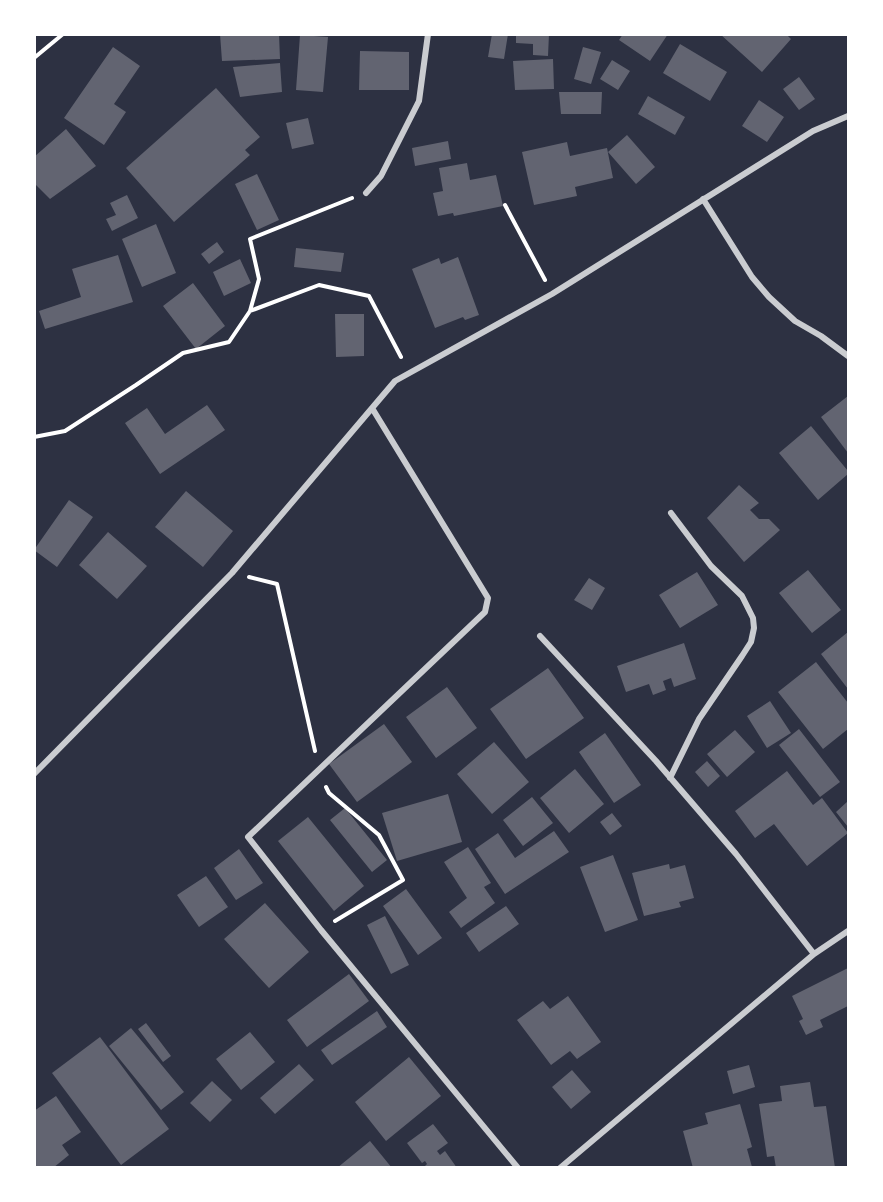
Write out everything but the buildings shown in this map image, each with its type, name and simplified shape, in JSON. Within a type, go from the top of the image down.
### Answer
[{"type":"street","points":[[366,193],[381,176],[419,101],[428,34]]},
{"type":"street","points":[[34,774],[232,573],[394,381],[552,294],[813,131],[849,116]]},
{"type":"street","points":[[703,199],[752,278],[769,297],[795,321],[849,356]]},
{"type":"street","points":[[372,408],[488,598],[485,612],[248,837],[321,930],[518,1167]]},
{"type":"street","points":[[670,778],[699,719],[751,642],[754,628],[753,618],[742,596],[711,566],[671,513]]},
{"type":"street","points":[[540,636],[736,854],[814,954]]},
{"type":"street","points":[[560,1167],[814,954],[849,931]]},
{"type":"path","points":[[34,58],[63,34]]},
{"type":"path","points":[[34,437],[65,431],[183,353],[229,342],[250,311],[259,279],[250,239],[366,193]]},
{"type":"path","points":[[505,205],[552,294]]},
{"type":"path","points":[[250,311],[319,285],[369,296],[409,373]]}]
